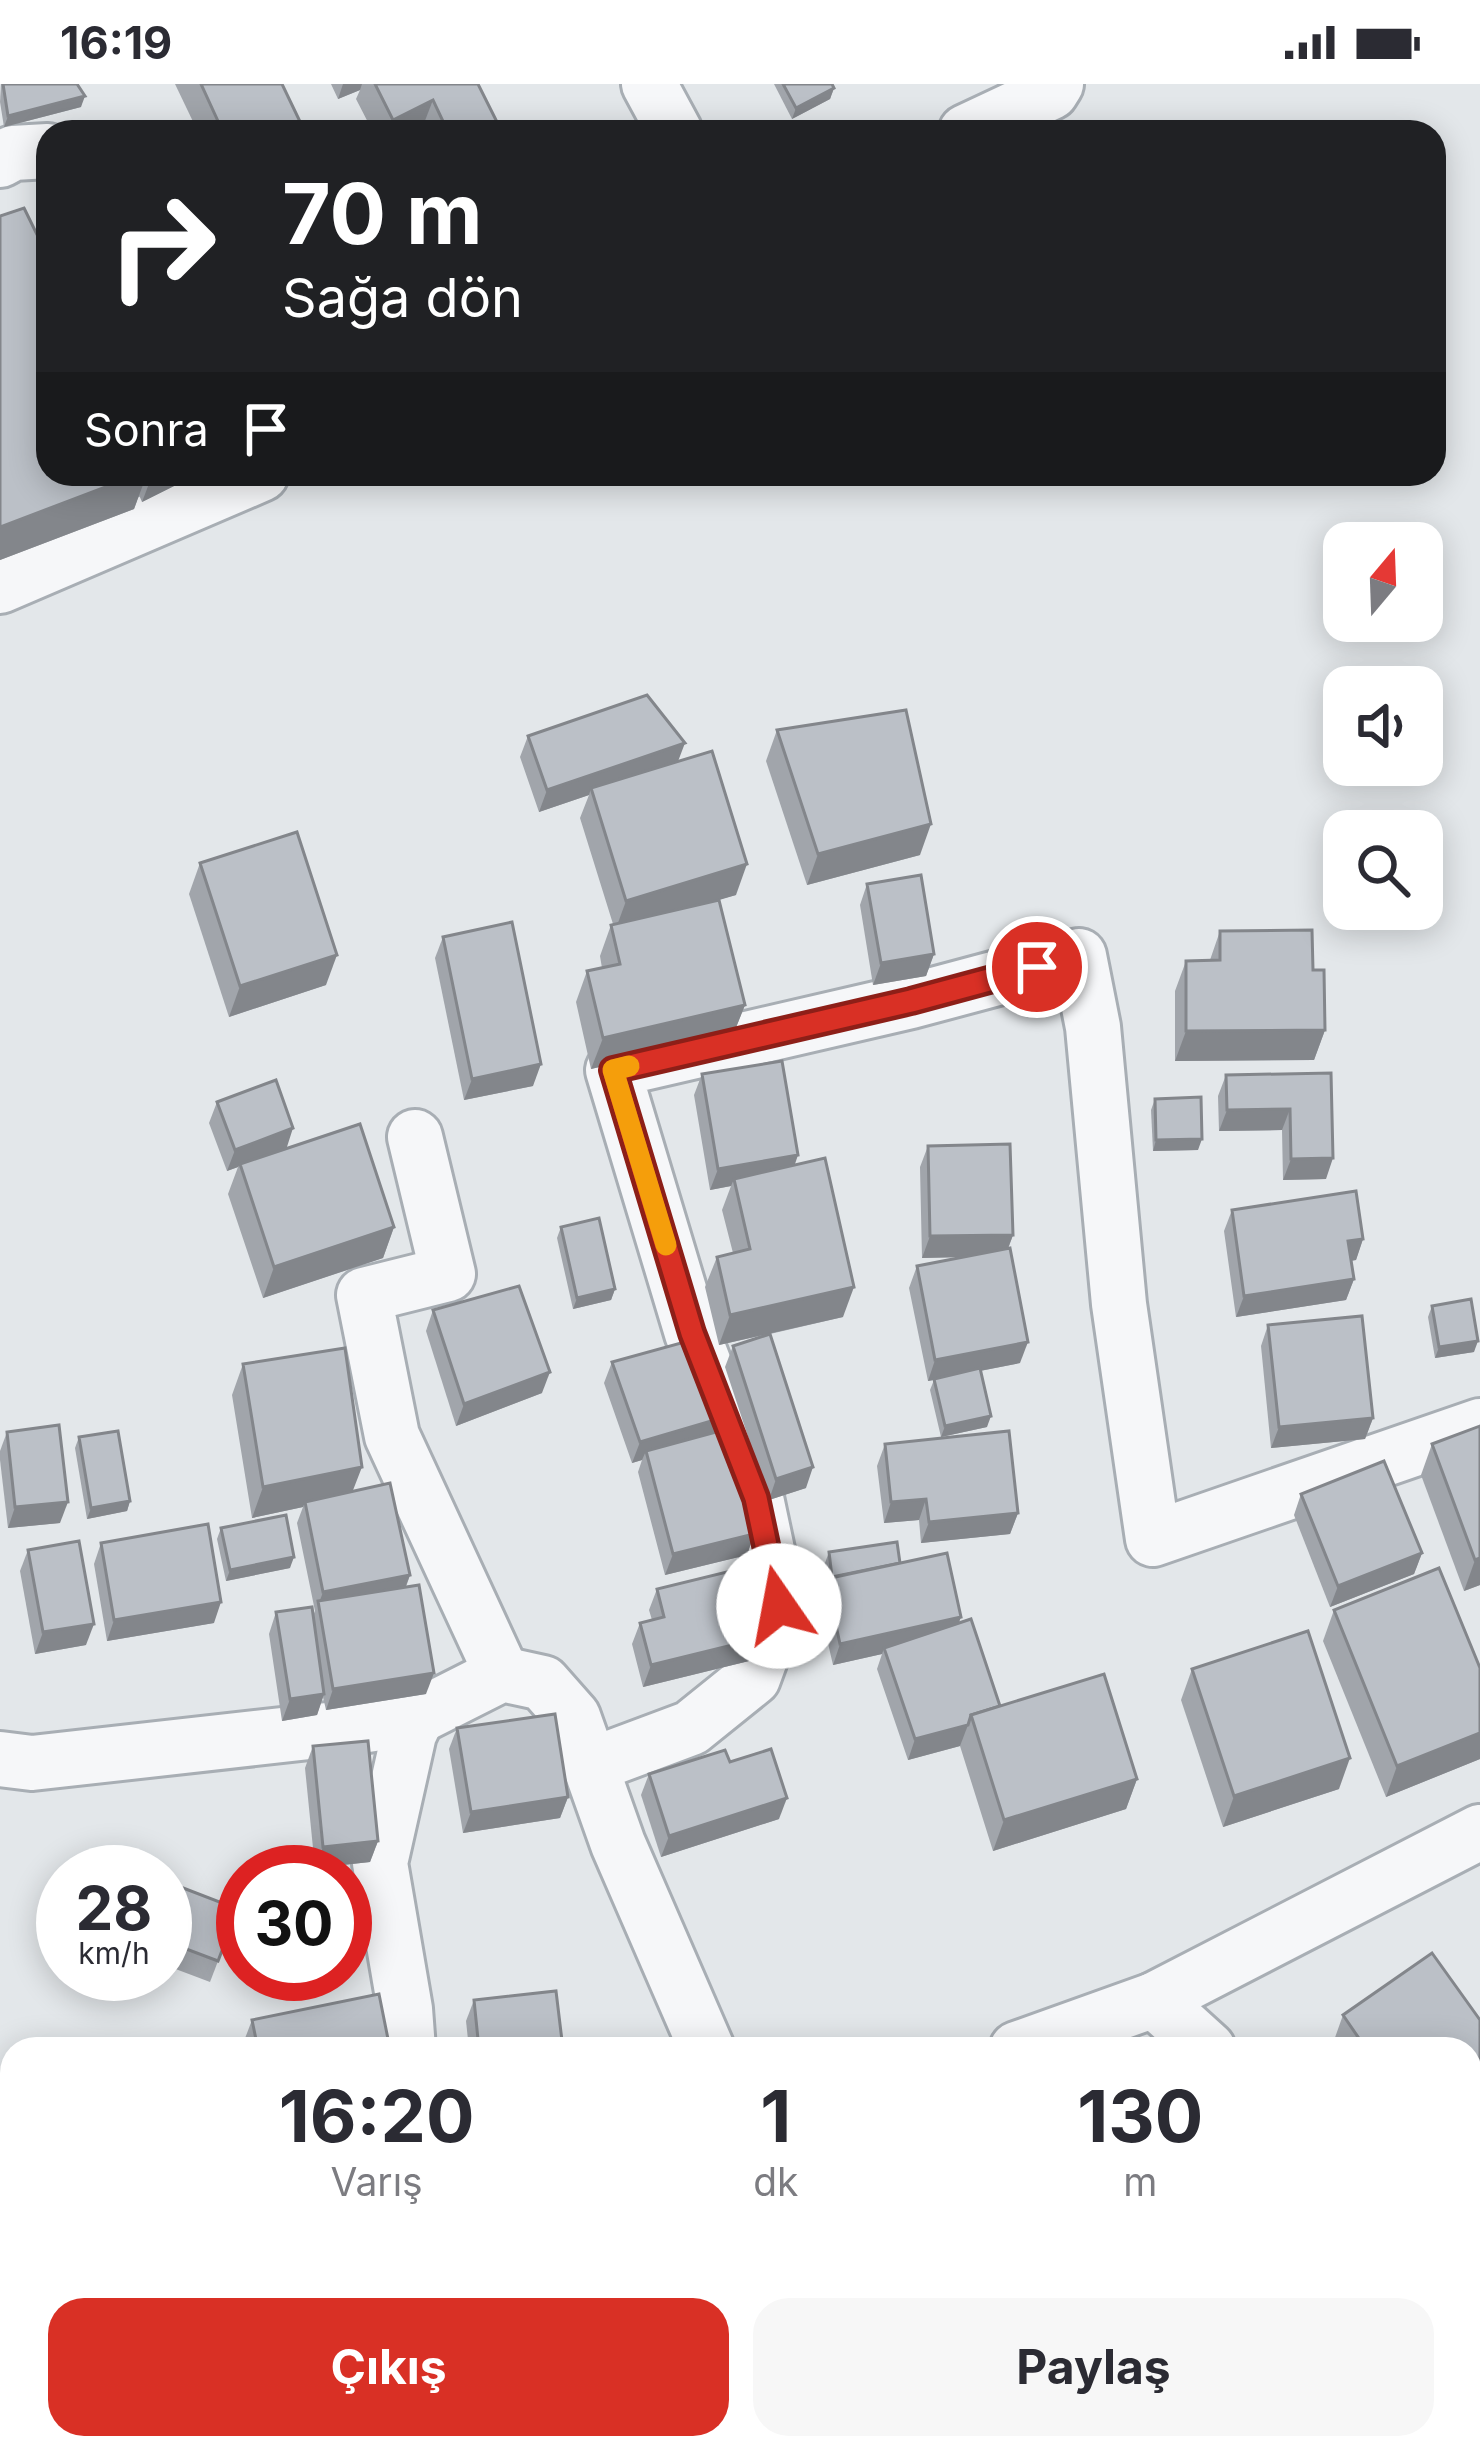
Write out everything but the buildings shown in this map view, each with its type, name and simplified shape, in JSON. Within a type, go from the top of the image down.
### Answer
[{"type":"street","points":[[649,84],[668,120]]},
{"type":"street","points":[[992,120],[1051,92],[1056,84]]},
{"type":"street","points":[[0,160],[13,153],[36,152]]},
{"type":"street","points":[[0,586],[233,486]]},
{"type":"street","points":[[592,1765],[691,1728],[753,1678],[779,1606],[756,1498],[692,1333],[613,1070],[911,1001],[1079,956],[1093,1028],[1119,1304],[1153,1539],[1480,1426]]},
{"type":"street","points":[[415,1137],[448,1274],[364,1295],[392,1436],[502,1674]]},
{"type":"street","points":[[0,1759],[32,1763],[417,1718],[502,1674],[543,1683],[573,1717],[618,1844],[702,2037]]},
{"type":"street","points":[[407,2037],[380,1863],[409,1733],[417,1718]]},
{"type":"street","points":[[1051,2037],[1154,2000],[1480,1832]]},
{"type":"street","points":[[1154,2000],[1195,2037]]},
{"type":"slow traffic","points":[[629,1066],[613,1070],[666,1245]]},
{"type":"route","points":[[779,1606],[756,1498],[692,1333],[613,1070],[1037,967]]}]
